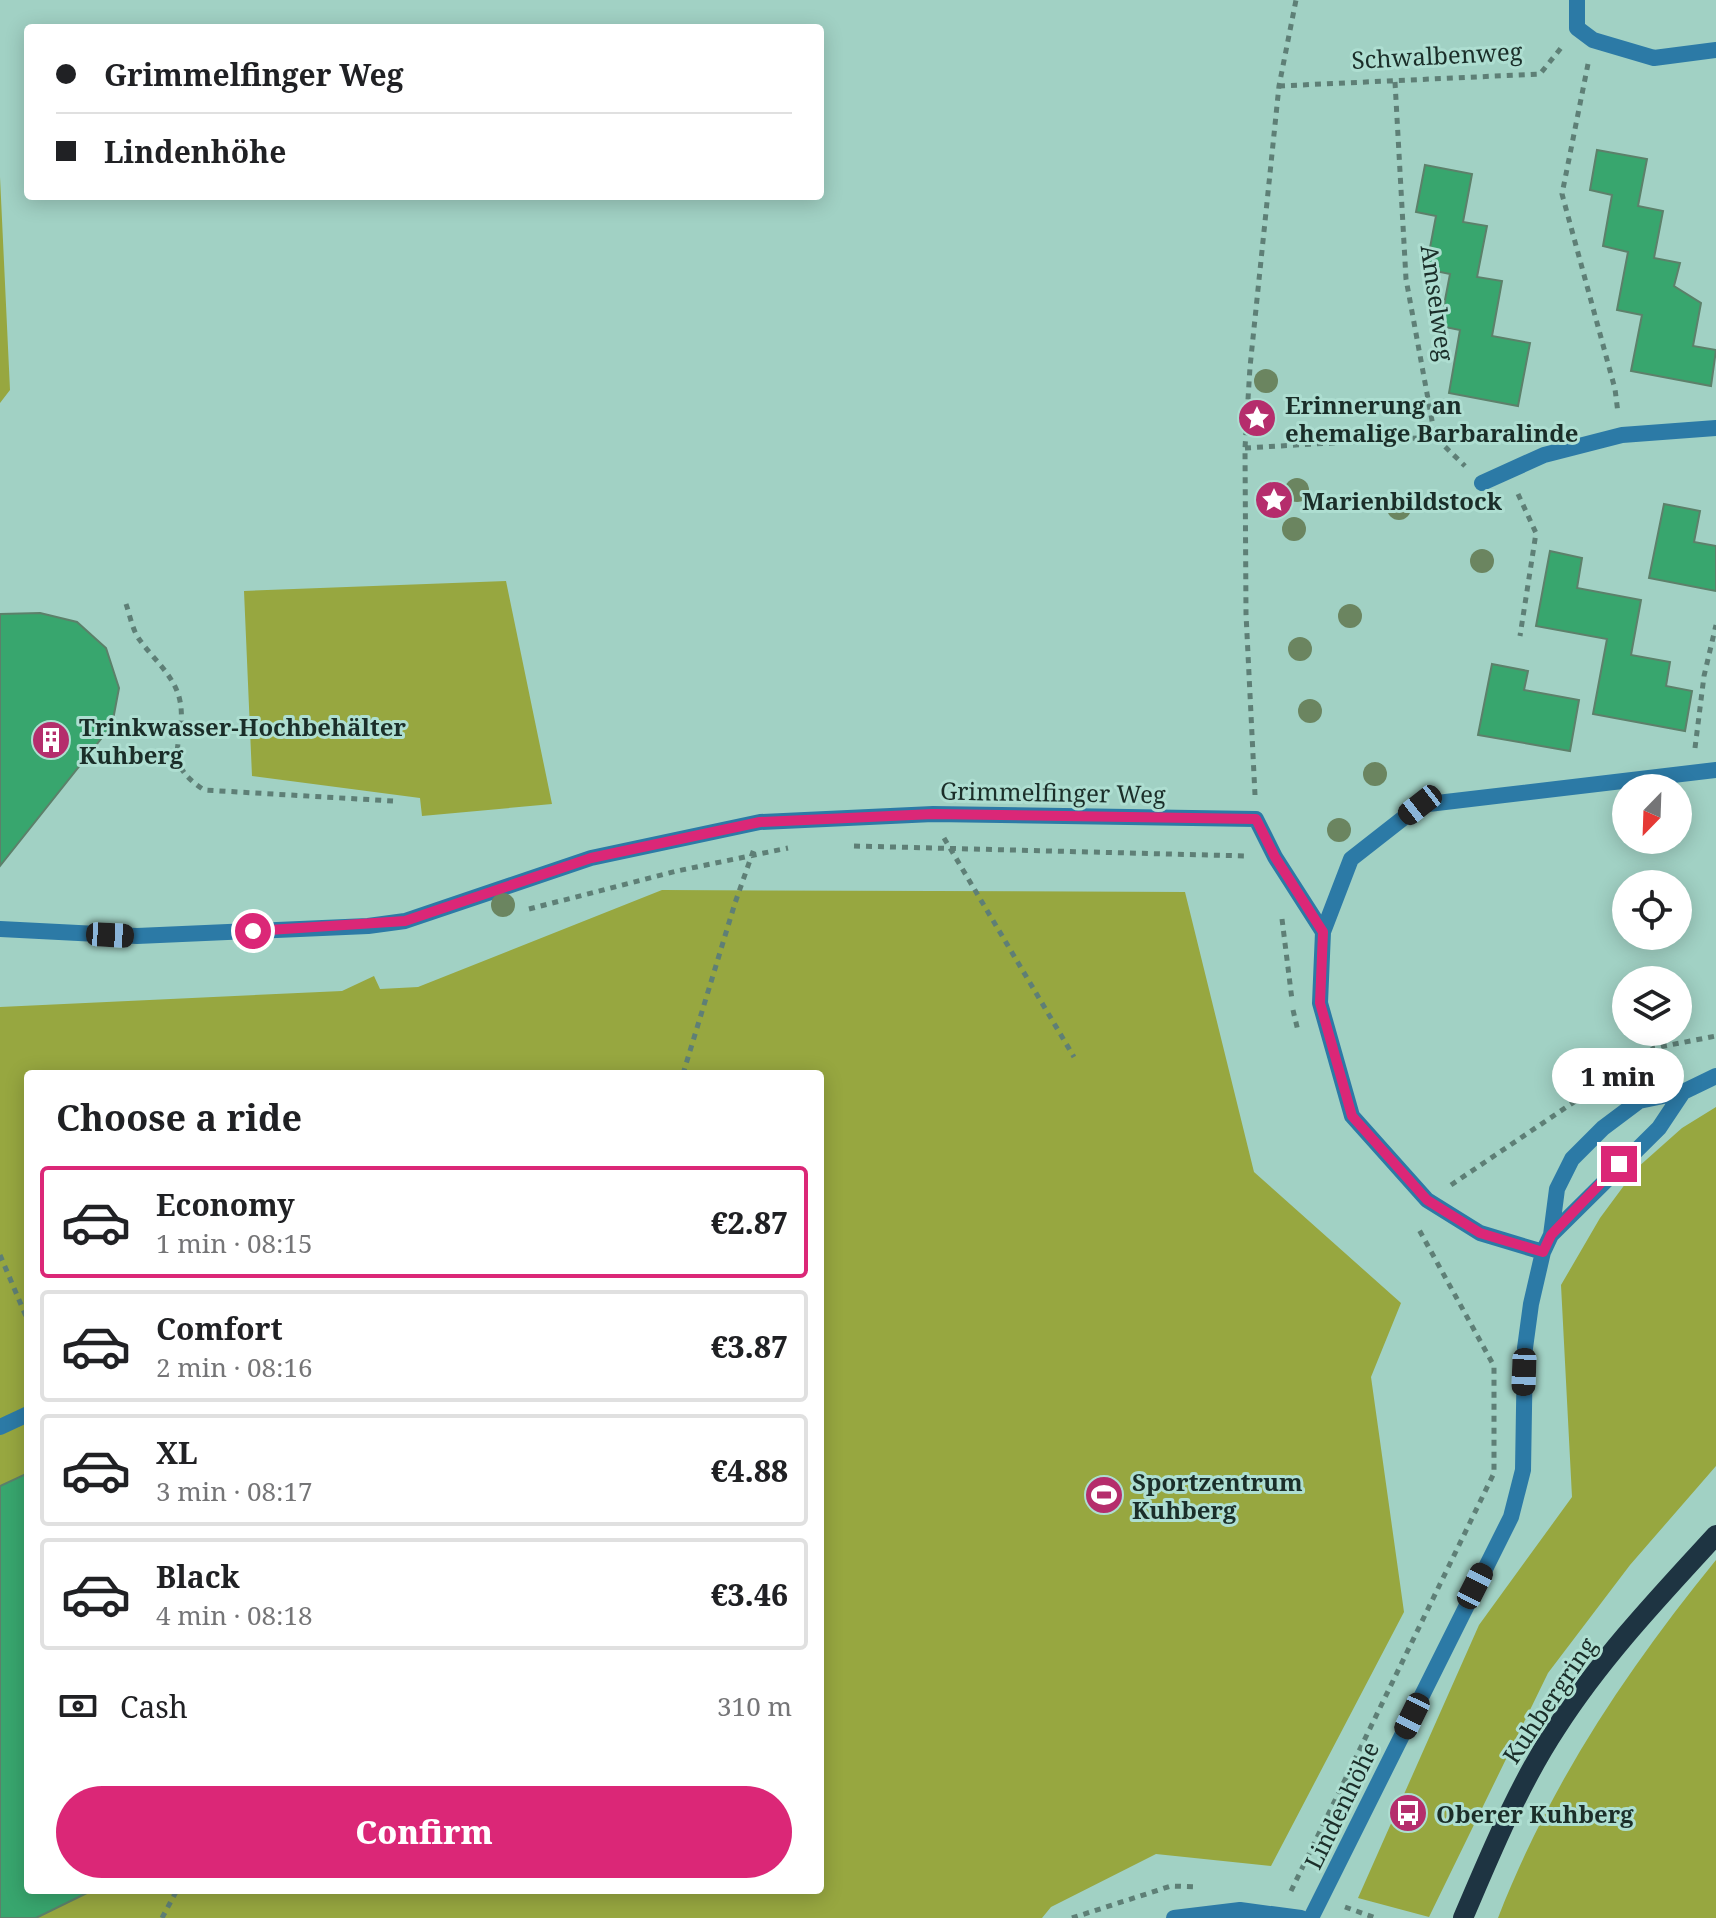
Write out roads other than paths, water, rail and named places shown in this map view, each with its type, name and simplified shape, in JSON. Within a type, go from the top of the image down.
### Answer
[{"type":"main road","name":"Kuhbergring","points":[[1463,1918],[1515,1802],[1557,1727],[1630,1628],[1716,1535]]},
{"type":"street","points":[[1577,0],[1577,28],[1593,40],[1654,58],[1716,50]]},
{"type":"street","points":[[1482,483],[1544,455],[1622,435],[1716,428]]},
{"type":"street","points":[[1543,1252],[1480,1233],[1427,1200],[1352,1116],[1320,1003],[1323,932],[1351,859],[1420,805],[1716,770]]},
{"type":"street","name":"Grimmelfinger Weg","points":[[0,929],[137,936],[368,926],[405,921],[591,858],[760,822],[933,814],[1256,819],[1275,857],[1323,932]]},
{"type":"street","name":"Lindenhöhe","points":[[1311,1918],[1511,1517],[1523,1470],[1525,1348],[1543,1252],[1551,1235],[1557,1189],[1572,1159],[1603,1128],[1639,1101],[1683,1092],[1716,1076]]},
{"type":"street","name":"Lindenhöhe","points":[[1551,1235],[1659,1128],[1683,1092]]},
{"type":"street","points":[[0,1427],[24,1416]]},
{"type":"street","points":[[1174,1918],[1240,1910],[1301,1918]]},
{"type":"place","name":"Erinnerung an ehemalige Barbaralinde","points":[[1257,418]]},
{"type":"place","name":"Marienbildstock","points":[[1274,500]]},
{"type":"place","name":"Trinkwasser-Hochbehälter Kuhberg","points":[[51,740]]},
{"type":"place","name":"Sportzentrum Kuhberg","points":[[1104,1495]]},
{"type":"place","name":"Oberer Kuhberg","points":[[1408,1813]]}]
